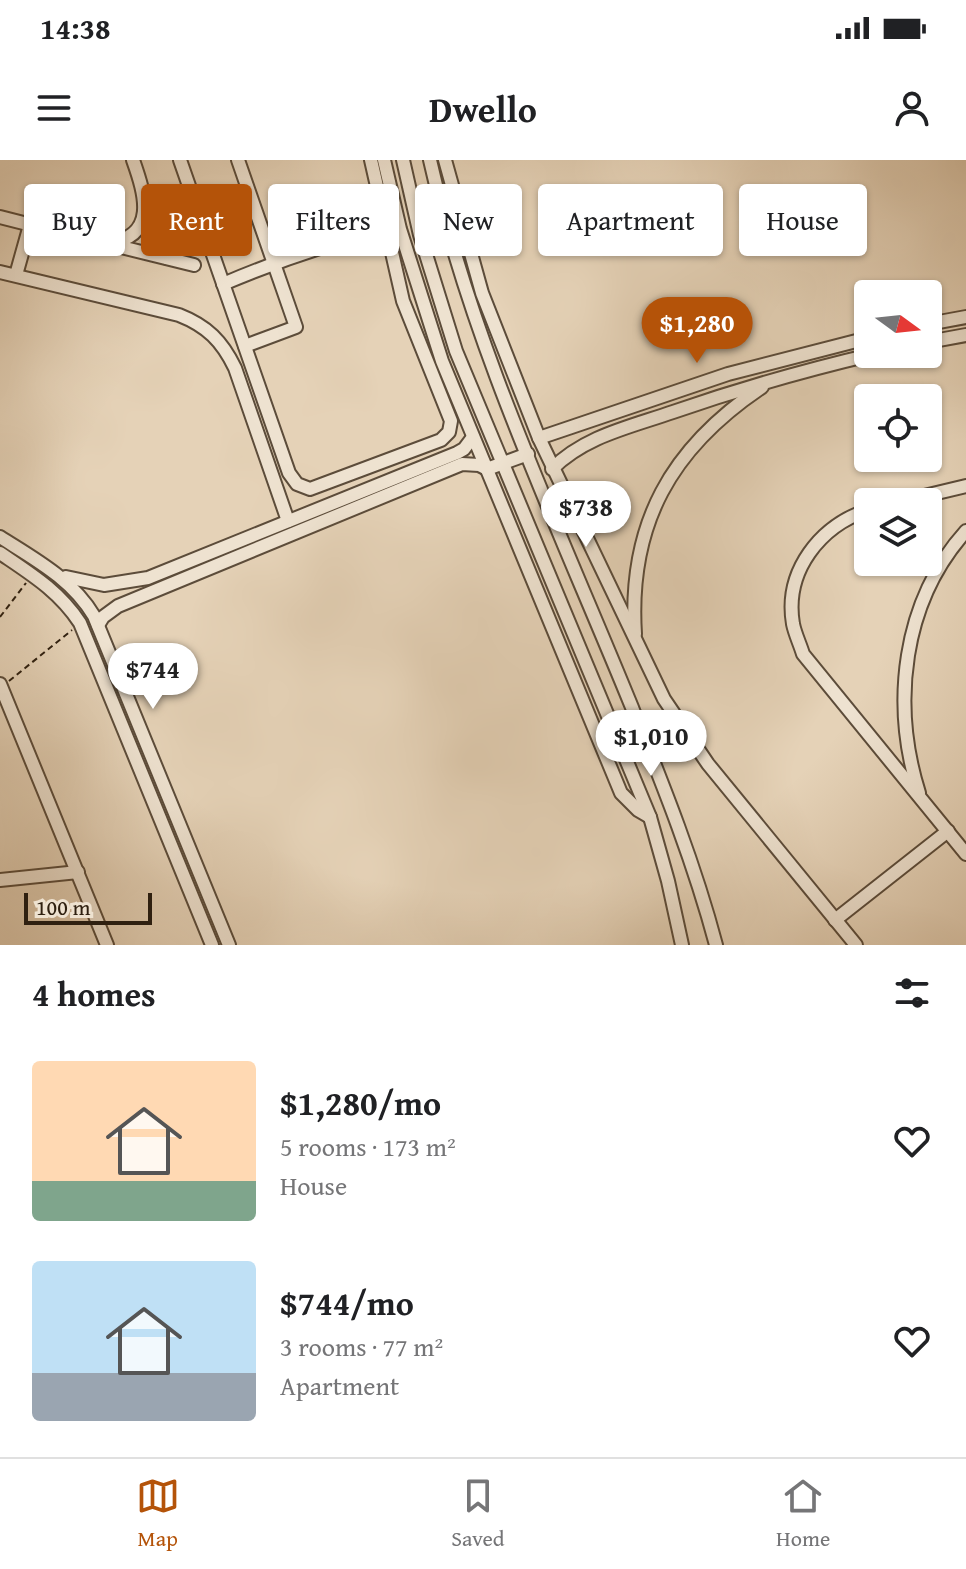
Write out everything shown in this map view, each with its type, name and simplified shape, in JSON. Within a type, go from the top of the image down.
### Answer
[{"type":"street","points":[[133,160],[141,184]]},
{"type":"street","points":[[180,160],[289,473],[301,486],[315,489],[444,438],[449,432],[451,421],[403,301],[392,256]]},
{"type":"street","points":[[238,160],[296,327],[245,346]]},
{"type":"street","points":[[371,160],[376,184]]},
{"type":"street","points":[[384,160],[419,296],[473,437],[621,793],[650,817]]},
{"type":"street","points":[[403,160],[437,294],[467,380],[650,817],[682,945]]},
{"type":"street","points":[[430,160],[454,258],[470,307],[664,785],[693,865],[716,945]]},
{"type":"street","points":[[445,160],[482,293],[539,438],[664,699],[708,764],[856,945]]},
{"type":"street","points":[[0,217],[24,223]]},
{"type":"street","points":[[125,238],[135,231],[141,219]]},
{"type":"street","points":[[16,275],[24,246]]},
{"type":"street","points":[[125,248],[194,265]]},
{"type":"street","points":[[223,284],[291,256]]},
{"type":"street","points":[[0,272],[179,315],[214,334],[227,350],[235,368],[288,521]]},
{"type":"street","points":[[942,321],[966,317]]},
{"type":"street","points":[[942,339],[966,335]]},
{"type":"street","points":[[539,438],[728,374],[854,342]]},
{"type":"street","points":[[552,469],[572,451],[596,438],[732,392],[854,359]]},
{"type":"street","points":[[636,641],[635,581],[642,542],[661,492],[690,448],[708,429],[727,411],[771,381]]},
{"type":"street","points":[[60,576],[104,585],[126,584],[148,578],[457,453],[470,444],[473,437]]},
{"type":"street","points":[[98,625],[109,610],[118,606],[462,464],[470,463],[487,469],[528,454]]},
{"type":"street","points":[[942,492],[966,486]]},
{"type":"street","points":[[854,515],[822,536],[803,562],[793,592],[793,624],[803,654],[966,854]]},
{"type":"street","points":[[921,800],[904,732],[906,662],[913,628],[931,583],[966,531]]},
{"type":"street","points":[[0,537],[60,576],[85,601],[98,625],[229,945]]},
{"type":"street","points":[[0,553],[60,596],[80,623],[212,945]]},
{"type":"street","points":[[1,685],[107,945]]},
{"type":"street","points":[[630,767],[642,763],[650,754]]},
{"type":"street","points":[[642,797],[652,788],[664,785]]},
{"type":"street","points":[[835,920],[948,831]]},
{"type":"street","points":[[0,880],[78,872]]},
{"type":"path","points":[[0,617],[33,575]]},
{"type":"path","points":[[1,685],[80,623]]}]
